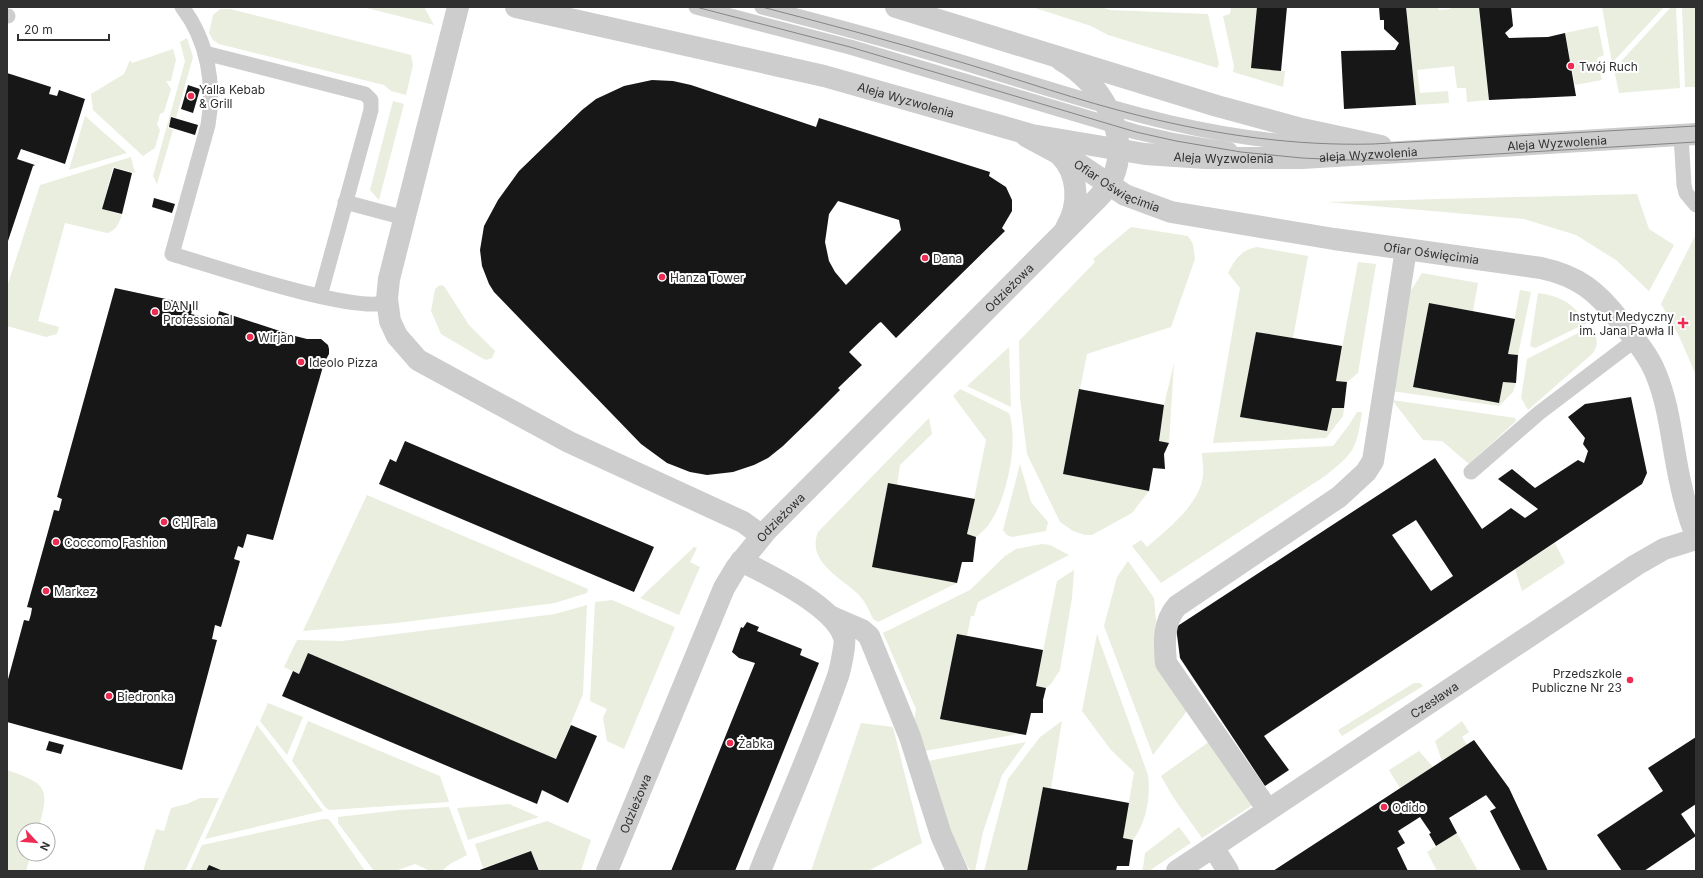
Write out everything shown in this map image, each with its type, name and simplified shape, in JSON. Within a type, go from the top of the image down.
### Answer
[{"type":"street","points":[[458,7],[389,279],[387,302],[390,321],[397,336],[418,360],[558,437],[743,522],[762,536]]},
{"type":"street","name":"Aleja Wyzwolenia","points":[[516,7],[816,74],[908,99],[1014,131],[1118,150],[1205,158],[1302,158]]},
{"type":"street","name":"Aleja Wyzwolenia","points":[[896,7],[1205,103],[1330,136]]},
{"type":"street","points":[[1039,51],[1061,60],[1078,71],[1093,86],[1110,116],[1118,150]]},
{"type":"street","name":"Ofiar Oświęcimia","points":[[1014,131],[1054,150],[1080,165],[1109,185],[1138,201],[1178,214],[1541,268],[1567,274],[1596,294],[1635,340],[1650,363],[1659,383],[1668,419],[1683,497],[1696,536]]},
{"type":"street","name":"Aleja Wyzwolenia","points":[[1418,151],[1688,135]]},
{"type":"street","name":"aleja Wyzwolenia","points":[[1330,136],[1418,151]]},
{"type":"street","name":"Odzieżowa","points":[[1054,150],[1065,160],[1072,170],[1076,191],[1071,217],[1060,236]]},
{"type":"street","name":"Odzieżowa","points":[[607,871],[702,638],[724,588],[741,561],[762,536],[1102,194],[1109,185],[1116,167],[1118,150]]},
{"type":"street","name":"aleja Wyzwolenia","points":[[1302,158],[1418,151]]},
{"type":"street","points":[[1268,810],[1166,662],[1163,638],[1172,612],[1177,606],[1339,497],[1366,472],[1373,461],[1406,249]]},
{"type":"street","name":"Czesława","points":[[1177,871],[1636,565],[1664,549],[1696,539]]},
{"type":"street","points":[[741,561],[796,592],[832,617],[862,630],[869,636],[910,737],[941,835],[957,871]]},
{"type":"street","points":[[760,871],[839,674],[844,638],[832,617]]},
{"type":"street","points":[[1212,847],[1228,871]]},
{"type":"lane","points":[[182,7],[205,53],[211,90],[209,118],[172,254],[320,296],[359,304],[379,305],[387,302]]},
{"type":"lane","points":[[696,7],[1110,116],[1174,124],[1251,137],[1328,144],[1373,144]]},
{"type":"lane","points":[[762,7],[918,49],[1110,116],[1208,147],[1302,158]]},
{"type":"lane","points":[[205,53],[365,94],[371,100],[371,110],[320,296]]},
{"type":"lane","points":[[1688,135],[1684,186],[1686,193],[1696,206]]},
{"type":"lane","points":[[345,202],[405,218]]},
{"type":"lane","points":[[1471,472],[1539,413],[1635,340]]},
{"type":"green space","points":[[363,7],[424,7],[434,25]]},
{"type":"green space","points":[[1032,7],[1101,7],[1110,10],[1208,14],[1219,64],[1217,68],[1108,35],[1091,26]]},
{"type":"green space","points":[[1231,7],[1257,7],[1281,71],[1285,71],[1283,87],[1233,72],[1234,66],[1223,16],[1230,14]]},
{"type":"green space","points":[[1406,7],[1438,7],[1439,10],[1450,9],[1450,7],[1479,7],[1489,100],[1467,102],[1466,88],[1457,88],[1454,66],[1417,70],[1420,93],[1448,91],[1449,103],[1416,105]]},
{"type":"green space","points":[[1602,7],[1664,7],[1612,63]]},
{"type":"green space","points":[[1671,7],[1676,7],[1680,88],[1619,93],[1614,69]]},
{"type":"green space","points":[[1682,7],[1696,7],[1696,87],[1685,87]]},
{"type":"green space","points":[[220,9],[230,9],[411,55],[413,65],[406,95],[391,91],[384,85],[219,44],[213,40],[209,33],[213,15]]},
{"type":"green space","points":[[1598,26],[1604,55],[1597,58],[1602,80],[1575,85],[1565,33]]},
{"type":"green space","points":[[187,38],[193,57],[176,118],[171,116],[168,128],[173,130],[157,184],[153,176],[185,61],[180,42]]},
{"type":"green space","points":[[173,49],[176,60],[171,81],[166,81],[171,89],[164,112],[160,114],[157,124],[160,130],[155,148],[143,156],[93,110],[91,94],[124,74],[130,60],[132,63]]},
{"type":"green space","points":[[393,101],[404,104],[379,200],[370,190]]},
{"type":"green space","points":[[85,116],[127,153],[69,170]]},
{"type":"green space","points":[[131,157],[135,173],[113,167],[102,209],[122,215],[115,229],[107,233],[65,223],[38,321],[59,327],[57,334],[46,337],[7,326],[7,287],[40,185]]},
{"type":"green space","points":[[1637,194],[1649,229],[1674,245],[1649,291],[1616,260],[1576,235],[1524,219],[1327,202]]},
{"type":"green space","points":[[1131,227],[1188,236],[1193,244],[1195,259],[1171,327],[1087,354],[1063,474],[1149,491],[1132,513],[1092,535],[1085,535],[1073,531],[1060,522],[1027,454],[1020,397],[1019,341],[1095,262],[1093,259]]},
{"type":"green space","name":"Instytut Medyczny im. Jana Pawła II","points":[[1696,234],[1696,375],[1679,336],[1661,304]]},
{"type":"green space","points":[[1257,247],[1308,256],[1293,338],[1256,332],[1241,417],[1327,431],[1332,408],[1344,408],[1343,416],[1326,438],[1213,443],[1240,288],[1228,273],[1233,263],[1239,256],[1251,248]]},
{"type":"green space","points":[[1358,262],[1376,264],[1358,373],[1347,382],[1336,381]]},
{"type":"green space","points":[[1422,273],[1478,283],[1473,311],[1429,303],[1413,387],[1499,403],[1503,382],[1516,383],[1513,392],[1499,406],[1391,391],[1408,295]]},
{"type":"green space","points":[[440,285],[444,286],[469,325],[495,351],[492,358],[486,360],[441,334],[431,311],[435,289]]},
{"type":"green space","points":[[1520,290],[1531,292],[1518,355],[1508,354]]},
{"type":"green space","points":[[1538,293],[1561,299],[1566,302],[1576,310],[1587,323],[1535,348],[1530,346]]},
{"type":"green space","points":[[1590,327],[1597,340],[1596,347],[1592,354],[1528,410],[1521,398],[1527,359]]},
{"type":"green space","points":[[1009,347],[1011,407],[967,386]]},
{"type":"green space","points":[[1174,363],[1169,443],[1159,441],[1164,405]]},
{"type":"green space","points":[[960,389],[1009,413],[1012,425],[1013,438],[1010,468],[1002,498],[997,511],[989,523],[976,537],[967,534],[986,440],[953,396]]},
{"type":"green space","points":[[1392,400],[1515,418],[1516,421],[1469,464],[1442,441],[1423,440]]},
{"type":"green space","points":[[1357,412],[1362,412],[1356,443],[1343,461],[1335,468],[1161,583],[1132,546],[1141,540],[1147,547],[1173,524],[1190,506],[1201,485],[1203,472],[1202,453],[1333,446]]},
{"type":"green space","points":[[929,418],[932,434],[900,465],[897,485],[888,483],[872,567],[957,583],[878,622],[873,619],[859,595],[835,576],[821,561],[817,552],[816,543],[818,532]]},
{"type":"green space","points":[[1020,464],[1031,502],[1048,522],[1046,531],[1012,537],[1007,535],[1003,530]]},
{"type":"green space","points":[[367,495],[588,589],[587,593],[555,603],[397,623],[303,631]]},
{"type":"green space","points":[[1555,543],[1565,563],[1522,591],[1515,569]]},
{"type":"green space","points":[[1042,544],[1050,545],[1069,555],[978,602],[974,616],[971,616],[967,636],[957,635],[941,719],[1018,734],[925,751],[914,721],[916,709],[883,633],[970,590],[1005,556],[1016,549]]},
{"type":"green space","points":[[694,547],[697,548],[690,562],[700,567],[679,615],[640,598]]},
{"type":"green space","points":[[1128,561],[1154,598],[1157,632],[1190,707],[1153,755],[1104,626],[1117,577]]},
{"type":"green space","points":[[1074,570],[1072,598],[1060,670],[1051,684],[1046,688],[1036,686],[1057,581]]},
{"type":"green space","points":[[612,600],[675,627],[624,749],[607,741],[603,718],[607,709],[590,701],[595,602]]},
{"type":"green space","points":[[587,605],[583,694],[556,759],[308,653],[299,674],[284,667],[297,640],[341,641],[555,614]]},
{"type":"green space","points":[[1097,634],[1148,775],[1148,801],[1141,826],[1133,840],[1123,838],[1134,772],[1111,750],[1082,711]]},
{"type":"green space","points":[[1414,683],[1420,683],[1423,686],[1342,736],[1338,730]]},
{"type":"green space","points":[[268,703],[303,717],[287,755],[260,721]]},
{"type":"green space","points":[[308,721],[440,776],[449,802],[329,810],[325,807],[292,761]]},
{"type":"green space","points":[[1062,721],[1051,788],[1043,787],[1027,871],[984,871],[1008,779],[1040,737]]},
{"type":"green space","points":[[1462,721],[1469,732],[1462,737],[1467,745],[1442,761],[1435,741]]},
{"type":"green space","points":[[861,723],[893,727],[922,843],[868,871],[811,871]]},
{"type":"green space","points":[[257,725],[323,811],[205,839]]},
{"type":"green space","points":[[1210,741],[1254,804],[1202,838],[1173,797],[1161,776]]},
{"type":"green space","points":[[1026,742],[1002,775],[983,832],[975,871],[970,871],[952,834],[928,761]]},
{"type":"green space","points":[[1419,751],[1433,767],[1400,788],[1389,770]]},
{"type":"green space","points":[[7,770],[31,779],[38,784],[44,796],[44,805],[40,822],[16,822],[16,862],[29,862],[26,871],[7,871]]},
{"type":"green space","points":[[200,798],[219,798],[185,871],[143,871],[156,829],[164,831],[171,808],[187,804]]},
{"type":"green space","points":[[509,804],[539,817],[468,840],[457,808]]},
{"type":"green space","points":[[449,807],[467,855],[450,864],[442,871],[430,871],[415,864],[395,871],[374,871],[338,823],[338,817],[399,810]]},
{"type":"green space","points":[[328,819],[332,823],[365,871],[223,871],[209,865],[206,871],[190,871],[202,845]]},
{"type":"green space","points":[[547,821],[591,840],[581,871],[539,871],[531,851],[483,868],[475,844]]},
{"type":"green space","points":[[1179,827],[1191,843],[1149,871],[1141,871],[1143,868],[1145,853]]},
{"type":"green space","points":[[1457,833],[1478,871],[1437,871],[1427,852]]},
{"type":"building","points":[[1257,7],[1287,7],[1281,71],[1251,68]]},
{"type":"building","points":[[1379,7],[1406,7],[1416,105],[1344,109],[1341,51],[1395,50],[1399,43],[1384,29],[1384,20],[1380,20]]},
{"type":"building","points":[[1479,7],[1511,7],[1513,26],[1505,33],[1509,38],[1548,37],[1565,33],[1576,96],[1489,100]]},
{"type":"building","points":[[7,73],[51,87],[49,94],[57,96],[59,90],[85,99],[65,164],[21,149],[17,159],[35,165],[33,166],[7,244]]},
{"type":"building","name":"Hanza Tower","points":[[652,80],[673,81],[691,85],[816,127],[819,118],[990,172],[989,176],[1006,187],[1012,200],[1012,211],[1002,228],[1005,231],[896,338],[881,322],[879,323],[849,352],[862,365],[838,388],[840,390],[816,414],[783,446],[768,458],[754,465],[733,472],[707,475],[690,472],[667,463],[641,444],[494,292],[482,266],[480,250],[484,226],[498,200],[519,171],[582,110],[596,99],[624,86]],"holes":[[[838,201],[899,220],[901,230],[846,285],[835,272],[829,261],[825,242],[829,214]]]},
{"type":"building","points":[[188,85],[200,89],[193,113],[181,109]]},
{"type":"building","points":[[171,117],[198,125],[195,135],[169,127]]},
{"type":"building","points":[[114,168],[132,173],[122,214],[102,209]]},
{"type":"building","points":[[154,198],[175,204],[172,213],[152,207]]},
{"type":"building","name":"CH Fala","points":[[115,288],[194,305],[191,314],[217,320],[219,311],[295,336],[307,339],[321,339],[328,345],[329,349],[329,354],[324,363],[273,540],[247,534],[243,548],[238,546],[234,559],[240,561],[221,627],[215,625],[212,639],[217,640],[182,770],[7,722],[7,683],[24,620],[29,621],[31,614],[32,608],[27,607],[54,510],[59,511],[62,499],[57,497]]},
{"type":"building","points":[[1429,303],[1515,319],[1508,354],[1518,355],[1516,383],[1503,382],[1499,403],[1413,387]]},
{"type":"building","points":[[1256,332],[1342,346],[1336,381],[1347,382],[1344,408],[1332,408],[1327,431],[1240,417]]},
{"type":"building","points":[[1079,389],[1164,405],[1159,441],[1169,443],[1164,454],[1165,469],[1153,468],[1149,491],[1063,474]]},
{"type":"building","points":[[1631,397],[1647,473],[1642,484],[1264,736],[1289,770],[1265,786],[1180,658],[1176,627],[1435,458],[1482,529],[1511,508],[1525,518],[1538,509],[1498,479],[1512,469],[1535,488],[1578,460],[1584,463],[1588,451],[1583,444],[1585,438],[1568,417],[1585,404]],"holes":[[[1416,520],[1453,576],[1431,591],[1392,535]]]},
{"type":"building","points":[[405,441],[654,547],[634,592],[379,484],[390,459],[396,462]]},
{"type":"building","points":[[888,483],[975,499],[967,534],[976,537],[973,562],[962,562],[957,583],[872,567]]},
{"type":"building","points":[[747,622],[759,627],[757,631],[802,649],[800,655],[819,663],[735,871],[671,871],[755,663],[739,658],[732,652],[741,627],[743,628]]},
{"type":"building","points":[[957,634],[1043,650],[1036,686],[1046,688],[1043,700],[1043,713],[1031,713],[1026,735],[940,719]]},
{"type":"building","points":[[308,653],[556,759],[571,725],[597,736],[568,803],[542,790],[537,804],[282,696],[293,671],[299,674]]},
{"type":"building","points":[[1696,737],[1696,804],[1681,814],[1696,836],[1644,871],[1622,871],[1597,835],[1663,791],[1648,768]]},
{"type":"building","points":[[1474,740],[1509,788],[1548,871],[1521,871],[1490,811],[1496,808],[1486,795],[1449,818],[1457,833],[1436,846],[1429,834],[1431,833],[1420,817],[1398,831],[1405,843],[1397,848],[1408,871],[1273,871]]},
{"type":"building","points":[[49,741],[64,745],[61,754],[46,750]]},
{"type":"building","points":[[1043,787],[1129,803],[1123,838],[1133,840],[1129,866],[1117,866],[1116,871],[1027,871]]},
{"type":"building","points":[[531,851],[539,871],[477,871]]},
{"type":"building","points":[[209,865],[223,871],[206,871]]},
{"type":"tram line","points":[[696,7],[850,47],[1136,132],[1176,141],[1241,152],[1302,158],[1396,160],[1696,142]]},
{"type":"tram line","points":[[762,7],[908,47],[1118,110],[1198,129],[1256,138],[1315,143],[1373,144],[1696,126]]},
{"type":"place","name":"Twój Ruch","points":[[1571,66]]},
{"type":"place","name":"Yalla Kebab & Grill","points":[[191,96]]},
{"type":"place","name":"Dana","points":[[925,258]]},
{"type":"place","name":"Hanza Tower","points":[[662,277]]},
{"type":"place","name":"DAN II Professional","points":[[155,312]]},
{"type":"place","name":"Instytut Medyczny im. Jana Pawła II","points":[[1683,323]]},
{"type":"place","name":"Wirjan","points":[[250,337]]},
{"type":"place","name":"Ideolo Pizza","points":[[301,362]]},
{"type":"place","name":"CH Fala","points":[[164,522]]},
{"type":"place","name":"Coccomo Fashion","points":[[56,542]]},
{"type":"place","name":"Markez","points":[[46,591]]},
{"type":"place","name":"Przedszkole Publiczne Nr 23","points":[[1630,680]]},
{"type":"place","name":"Biedronka","points":[[109,696]]},
{"type":"place","name":"Żabka","points":[[730,743]]},
{"type":"place","name":"Odido","points":[[1384,807]]}]
